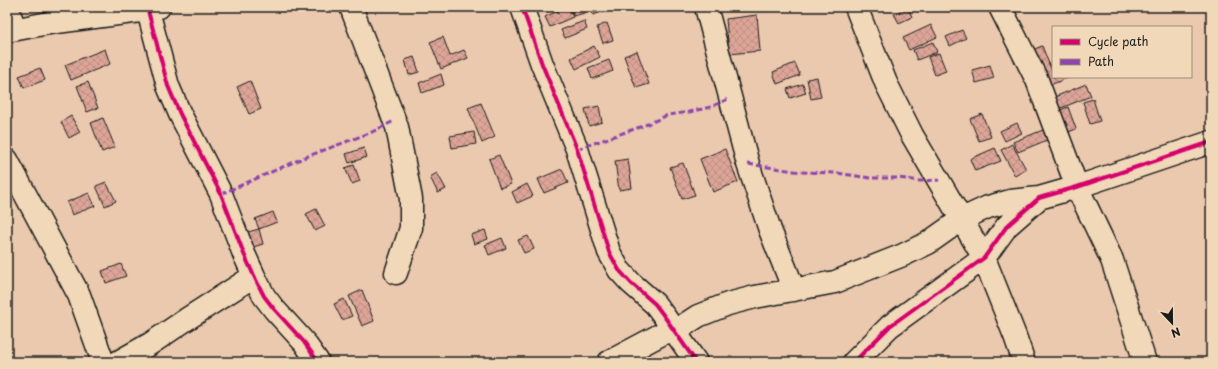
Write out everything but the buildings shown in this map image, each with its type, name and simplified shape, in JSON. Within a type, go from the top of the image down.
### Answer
[{"type":"street","points":[[7,7],[11,30],[151,8],[168,86],[180,114],[221,194],[254,276],[268,300],[304,342],[318,362]]},
{"type":"street","points":[[351,7],[397,127],[411,199],[411,228],[396,273]]},
{"type":"street","points":[[522,7],[542,64],[577,149],[609,252],[619,270],[654,304],[696,362]]},
{"type":"street","points":[[706,7],[748,164],[770,230],[794,290]]},
{"type":"street","points":[[856,7],[886,83],[912,135],[984,258],[1024,362]]},
{"type":"street","points":[[1000,7],[1037,80],[1077,187],[1112,260],[1145,362]]},
{"type":"street","points":[[609,362],[674,330],[698,316],[728,304],[755,297],[835,282],[903,255],[928,243],[962,219],[988,207],[1010,201],[1039,198],[1077,187],[1211,142]]},
{"type":"street","points":[[7,160],[79,295],[103,362]]},
{"type":"street","points":[[854,362],[890,326],[984,258],[1007,226],[1039,198]]},
{"type":"street","points":[[118,362],[150,344],[254,276]]},
{"type":"marked path","points":[[577,149],[643,126],[668,115],[711,107],[730,98]]},
{"type":"marked path","points":[[221,194],[303,158],[372,132],[394,121]]},
{"type":"marked path","points":[[748,164],[801,172],[837,173],[870,178],[898,178],[920,181],[939,180]]},
{"type":"cycle path","points":[[147,7],[168,86],[180,114],[221,194],[254,276],[264,296],[304,342],[318,362]]},
{"type":"cycle path","points":[[522,7],[542,64],[577,149],[609,252],[619,270],[631,283],[655,304],[696,362]]},
{"type":"cycle path","points":[[854,362],[890,326],[984,258],[1007,226],[1039,198],[1077,187],[1211,142]]}]
